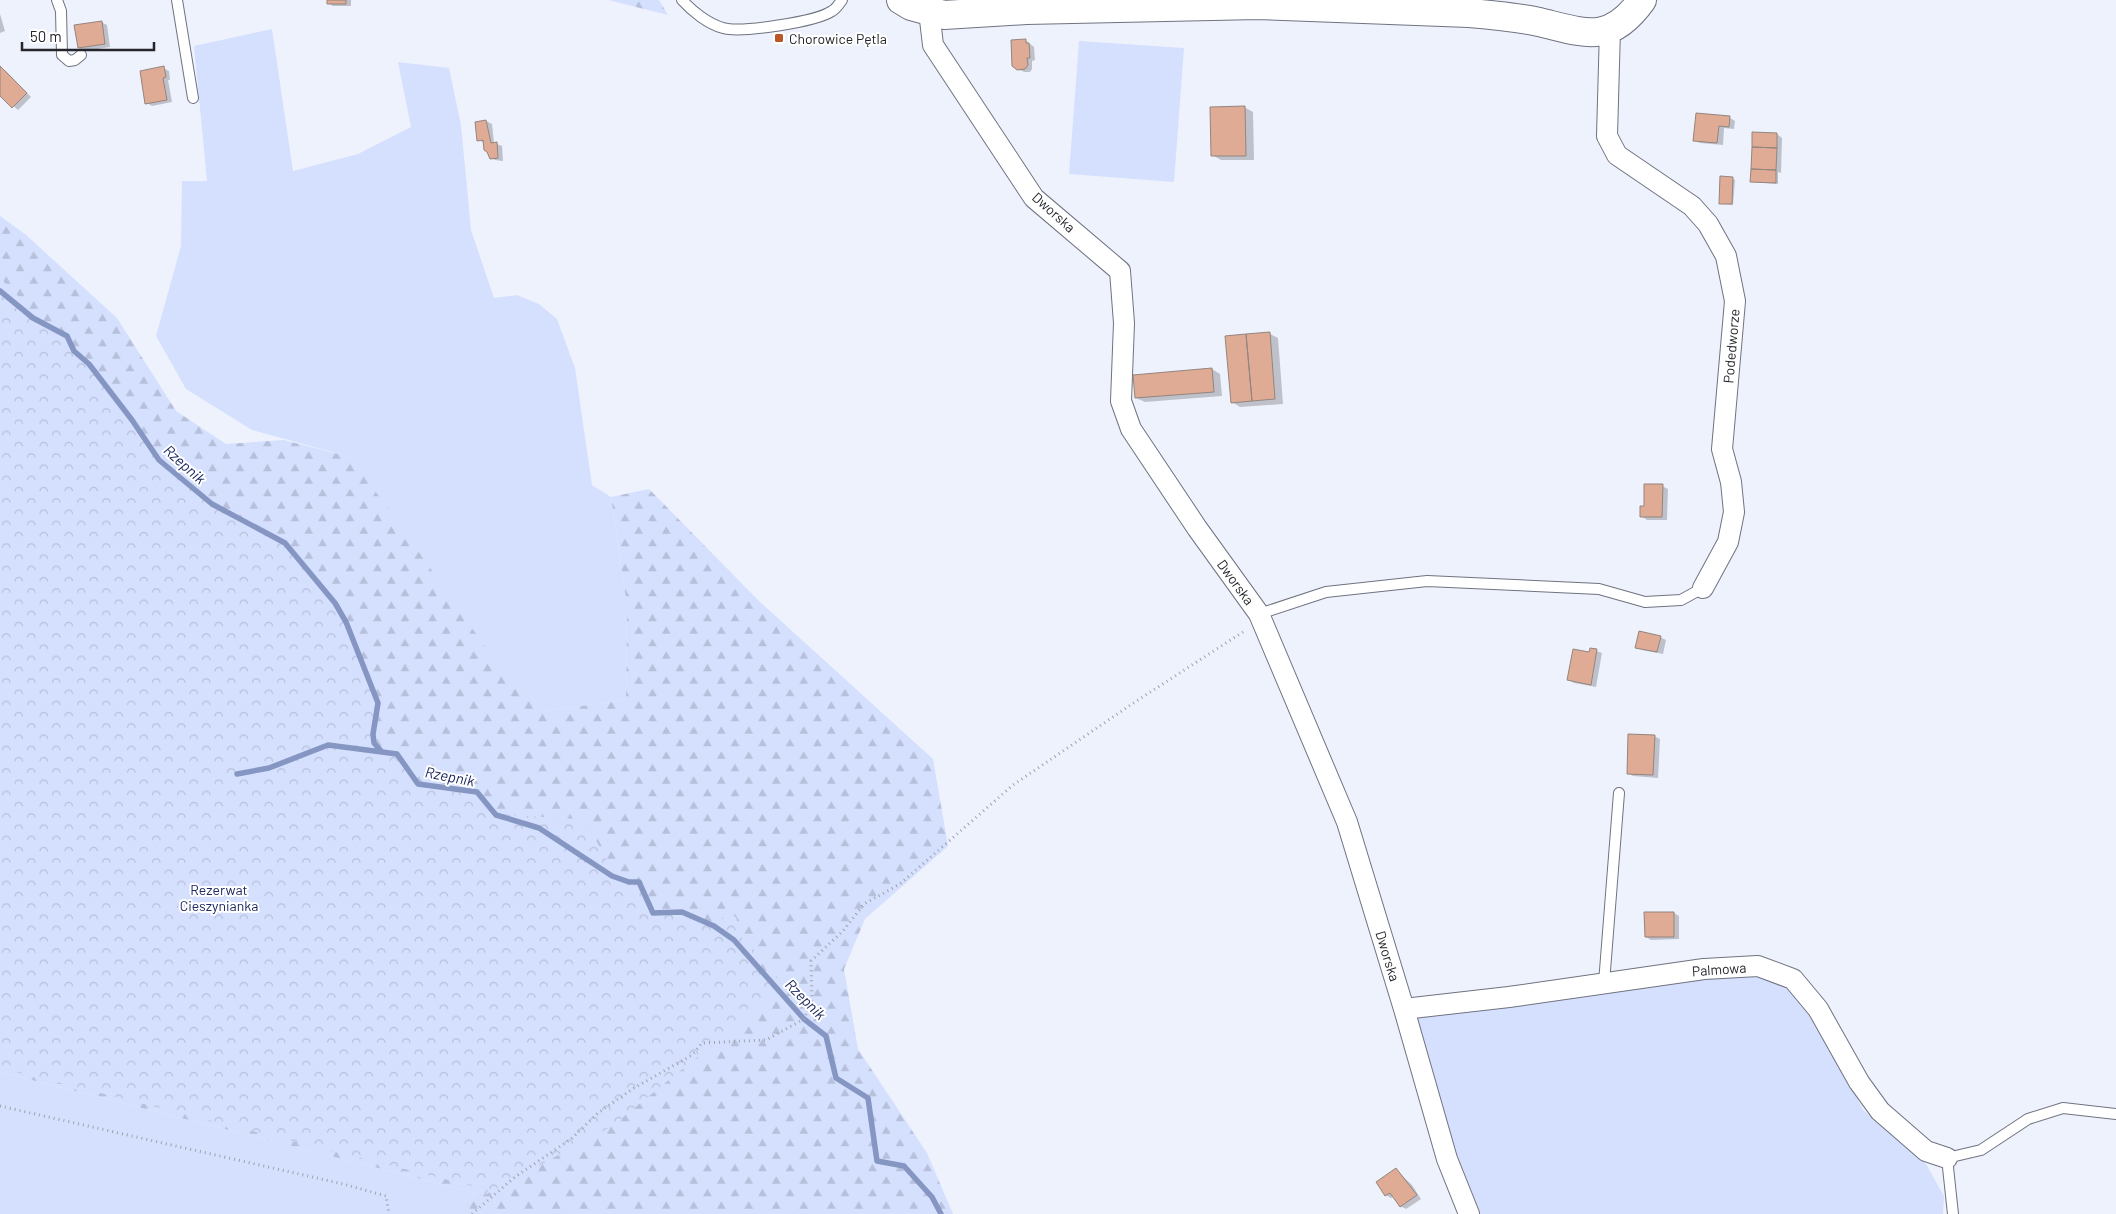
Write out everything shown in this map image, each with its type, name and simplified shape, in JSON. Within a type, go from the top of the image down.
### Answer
[{"type":"street","points":[[900,0],[911,6],[944,15],[1082,8],[1296,5],[1503,16],[1583,33],[1610,28],[1620,24],[1632,14],[1642,0]]},
{"type":"street","name":"Dworska","points":[[929,12],[933,45],[1034,198],[1120,270],[1124,323],[1121,401],[1131,429],[1197,528],[1261,617],[1347,822],[1404,1009],[1446,1159],[1468,1214]]},
{"type":"street","name":"Podedworze","points":[[1610,28],[1607,136],[1617,156],[1692,206],[1708,224],[1726,256],[1735,301],[1722,449],[1731,482],[1734,512],[1728,542],[1703,588]]},
{"type":"street","name":"Palmowa","points":[[1404,1009],[1508,997],[1704,969],[1758,966],[1793,979],[1818,1010],[1859,1082],[1880,1111],[1926,1151],[1947,1158]]},
{"type":"lane","points":[[57,0],[60,12],[62,55],[69,61],[75,60],[82,55]]},
{"type":"lane","points":[[177,0],[193,98]]},
{"type":"lane","points":[[682,0],[688,7],[721,28],[736,30],[819,17],[832,11],[842,0]]},
{"type":"lane","points":[[1261,617],[1326,592],[1427,581],[1599,589],[1645,602],[1681,600],[1703,588]]},
{"type":"lane","points":[[1604,983],[1619,793]]},
{"type":"lane","points":[[1953,1214],[1947,1158],[1981,1150],[2028,1119],[2063,1108],[2116,1114]]},
{"type":"path","points":[[472,1214],[515,1177],[571,1139],[598,1113],[634,1088],[692,1055],[702,1043],[766,1040],[804,1019],[812,1000],[811,961],[843,931],[864,904],[900,884],[1013,785],[1261,617]]},
{"type":"path","points":[[0,1106],[343,1184],[386,1196],[389,1214]]},
{"type":"green space","points":[[608,0],[659,0],[668,15]]},
{"type":"green space","points":[[272,29],[293,171],[358,154],[411,127],[398,62],[449,68],[461,125],[471,230],[494,298],[517,295],[539,304],[557,319],[575,368],[592,485],[611,497],[627,606],[626,700],[545,711],[497,664],[350,457],[252,430],[186,389],[156,336],[181,246],[182,181],[207,181],[194,46]]},
{"type":"green space","points":[[1079,41],[1184,48],[1174,182],[1069,174]]},
{"type":"green space","points":[[0,216],[25,234],[117,318],[176,411],[226,444],[284,440],[350,457],[403,529],[497,664],[545,711],[626,700],[627,606],[611,497],[649,489],[759,601],[933,759],[948,846],[865,919],[844,969],[858,1049],[927,1153],[953,1214],[450,1214],[476,1193],[0,1072]]},
{"type":"green space","name":"Rezerwat Cieszynianka","points":[[0,278],[24,302],[33,318],[67,335],[74,351],[90,364],[159,460],[212,504],[285,543],[335,602],[346,622],[378,703],[373,730],[375,743],[384,752],[397,754],[418,782],[480,792],[498,814],[577,819],[587,823],[615,876],[628,881],[639,881],[645,889],[651,911],[682,911],[711,923],[728,915],[736,917],[741,937],[756,952],[756,968],[781,980],[779,991],[612,1126],[485,1195],[488,1190],[0,1068]]},
{"type":"green space","points":[[1745,973],[1772,977],[1802,995],[1824,1033],[1863,1110],[1926,1164],[1944,1196],[1943,1214],[1479,1214],[1442,1126],[1414,1019],[1420,1012]]},
{"type":"green space","points":[[0,1072],[476,1193],[450,1214],[0,1214]]},
{"type":"building","points":[[327,0],[346,0],[346,4],[327,4]]},
{"type":"building","points":[[102,21],[105,44],[78,48],[74,25]]},
{"type":"building","points":[[1026,39],[1026,43],[1029,43],[1030,58],[1027,58],[1028,65],[1025,69],[1017,70],[1012,66],[1011,40]]},
{"type":"building","points":[[0,66],[27,93],[12,108],[0,96]]},
{"type":"building","points":[[164,66],[166,77],[163,78],[167,100],[145,104],[140,71]]},
{"type":"building","points":[[1245,106],[1246,156],[1211,156],[1210,107]]},
{"type":"building","points":[[1696,113],[1730,116],[1729,127],[1719,126],[1717,143],[1693,141]]},
{"type":"building","points":[[486,120],[491,143],[497,142],[498,158],[490,159],[484,150],[483,140],[477,141],[475,122]]},
{"type":"building","points":[[1752,132],[1777,133],[1777,148],[1752,147]]},
{"type":"building","points":[[1752,147],[1777,148],[1776,170],[1751,169]]},
{"type":"building","points":[[1751,169],[1776,170],[1776,183],[1750,182]]},
{"type":"building","points":[[1720,176],[1733,177],[1732,204],[1719,204]]},
{"type":"building","points":[[1270,332],[1275,399],[1252,401],[1246,334]]},
{"type":"building","points":[[1246,334],[1252,401],[1231,403],[1225,336]]},
{"type":"building","points":[[1212,368],[1214,392],[1135,398],[1133,375]]},
{"type":"building","points":[[1644,484],[1663,484],[1662,517],[1640,517],[1640,506],[1644,506]]},
{"type":"building","points":[[1639,631],[1661,636],[1657,652],[1635,648]]},
{"type":"building","points":[[1590,648],[1597,649],[1591,685],[1567,680],[1573,649],[1589,652]]},
{"type":"building","points":[[1628,734],[1655,735],[1653,775],[1627,774]]},
{"type":"building","points":[[1644,912],[1674,912],[1674,937],[1645,937]]},
{"type":"building","points":[[1396,1168],[1417,1195],[1400,1207],[1390,1193],[1385,1196],[1376,1182]]},
{"type":"waterway","name":"Rzepnik","points":[[0,291],[33,318],[67,336],[74,351],[89,364],[132,420],[159,460],[212,504],[285,543],[335,603],[346,622],[378,703],[373,734],[374,743],[382,752],[397,754],[418,784],[477,792],[496,815],[539,828],[612,876],[629,882],[639,882],[653,913],[682,912],[714,926],[734,940],[804,1019],[826,1036],[836,1078],[868,1098],[877,1161],[904,1166],[932,1197],[941,1214]]},
{"type":"waterway","points":[[237,774],[269,768],[328,745],[382,752]]},
{"type":"place","name":"Chorowice Pętla","points":[[779,38]]}]
